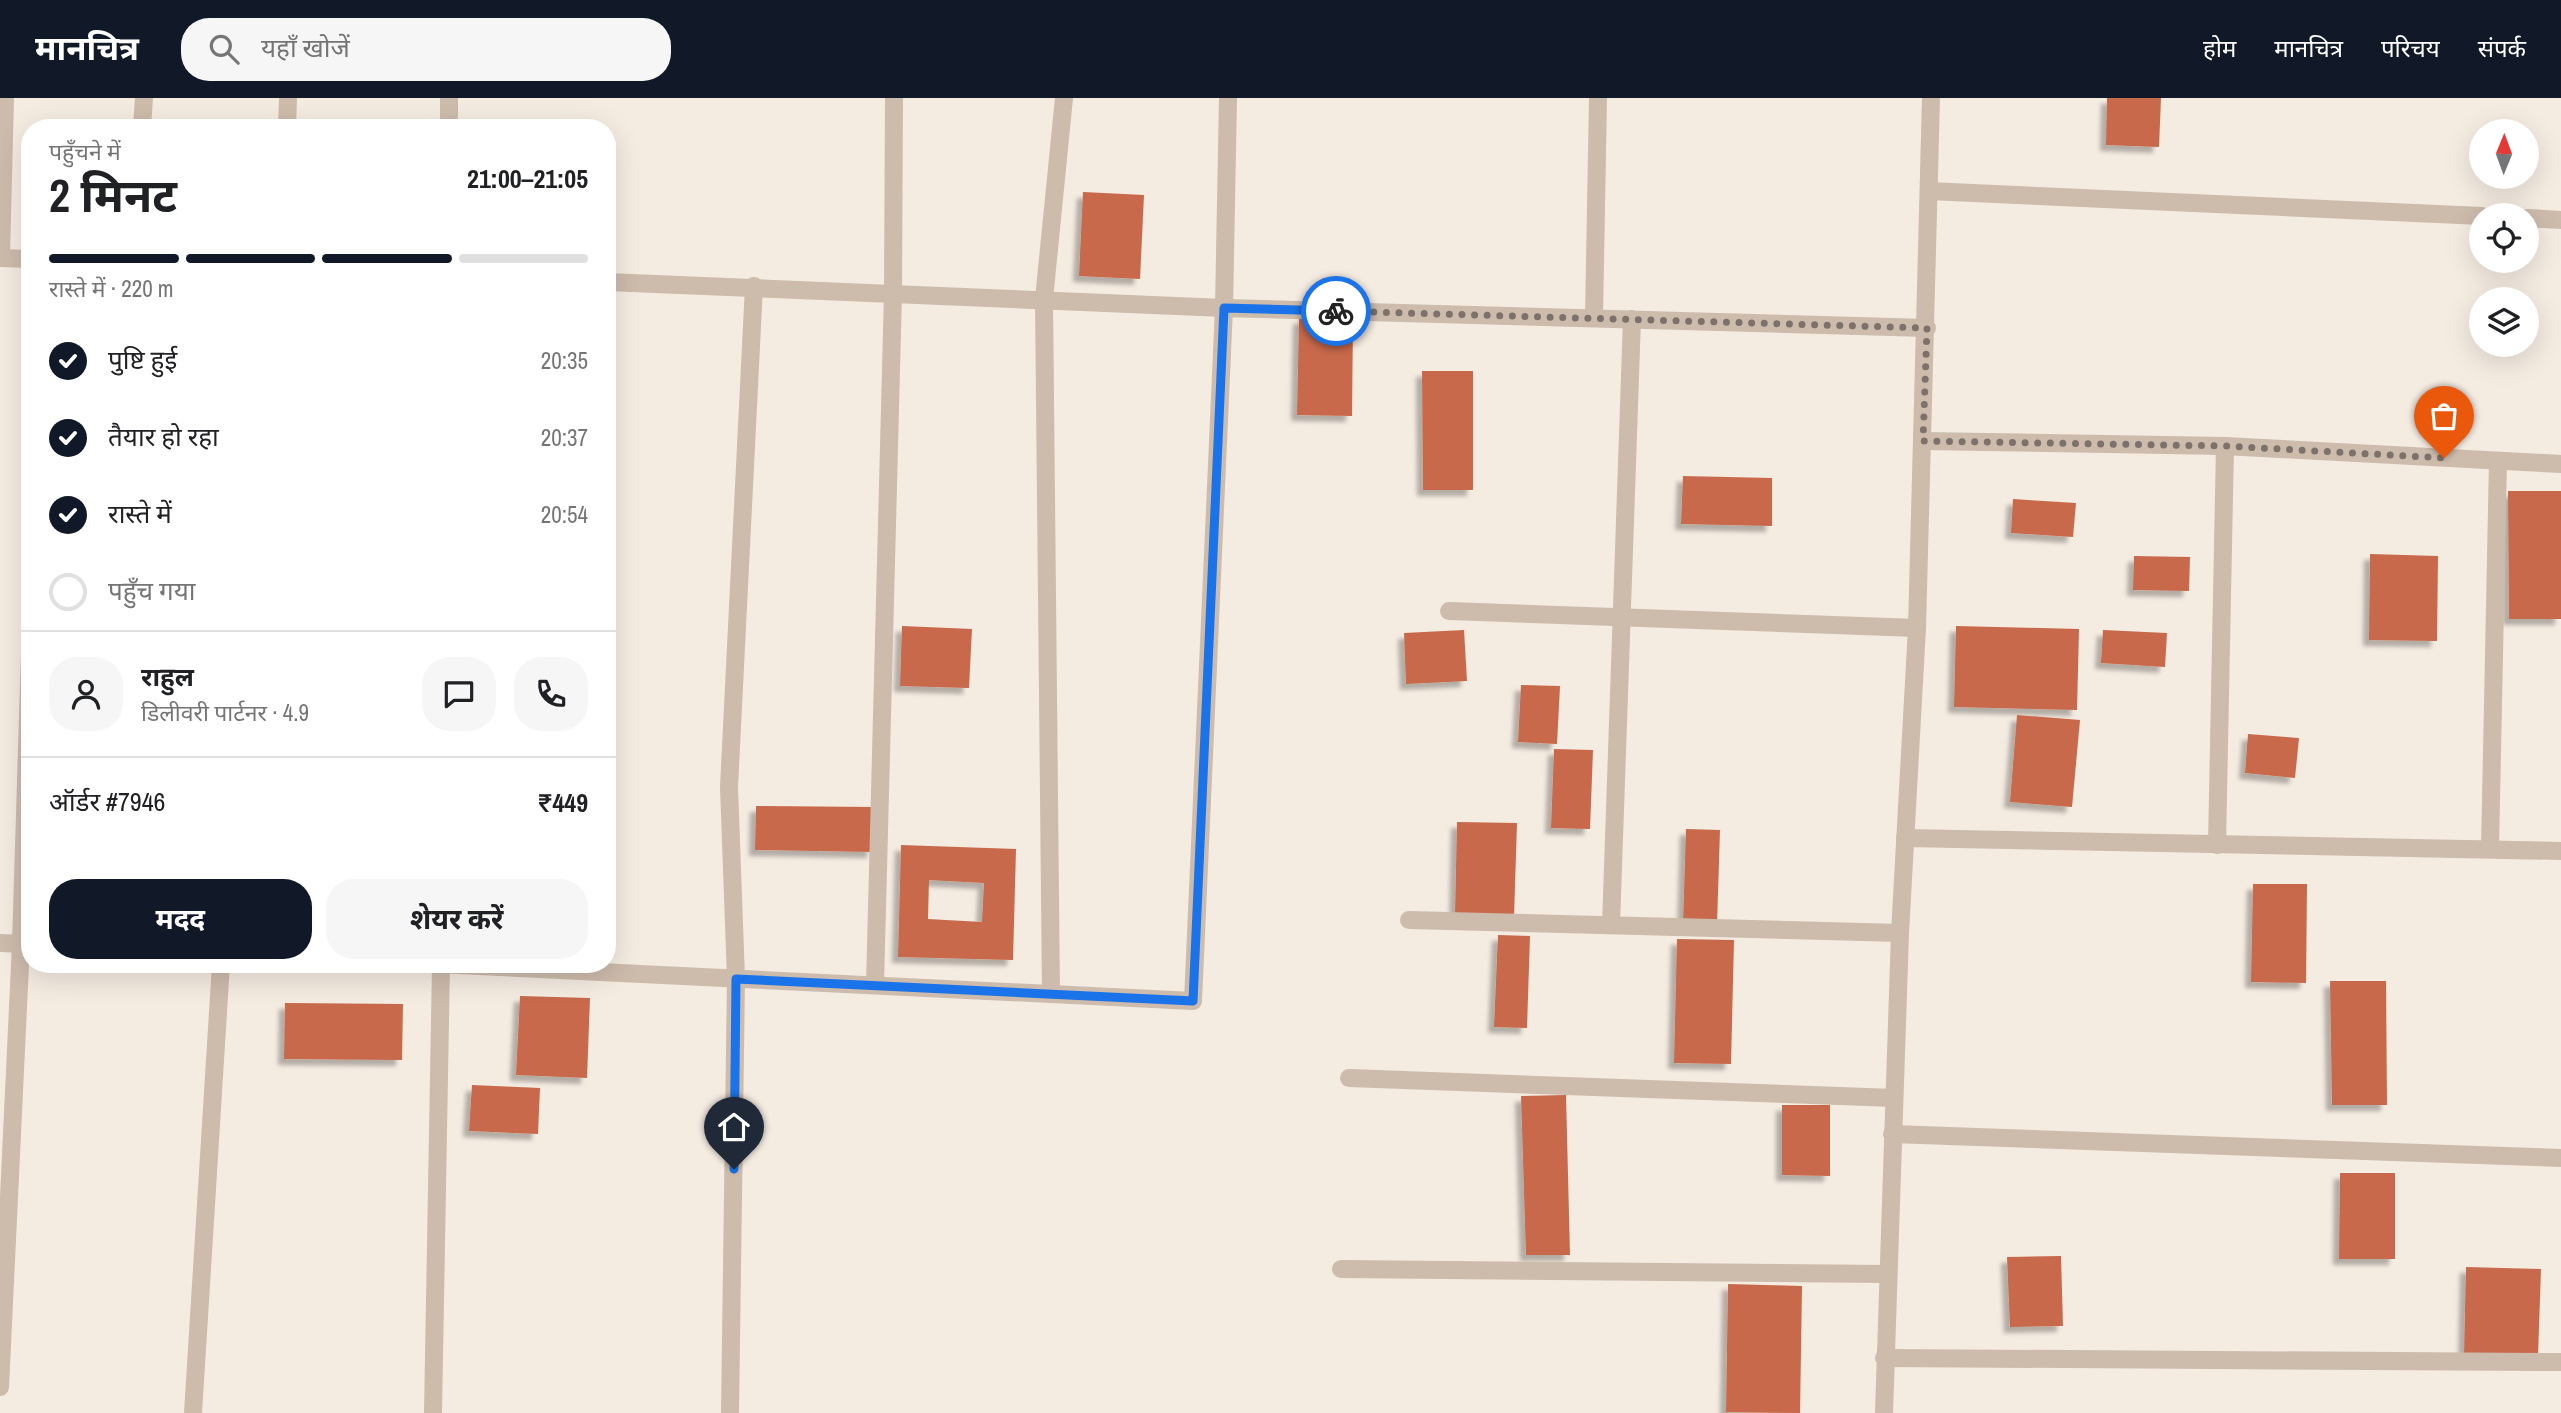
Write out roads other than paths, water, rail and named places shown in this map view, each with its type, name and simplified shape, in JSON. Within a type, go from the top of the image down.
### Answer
[{"type":"street","points":[[5,98],[1,258],[21,259]]},
{"type":"street","points":[[143,119],[144,98]]},
{"type":"street","points":[[287,119],[288,98]]},
{"type":"street","points":[[449,98],[449,119]]},
{"type":"street","points":[[875,985],[893,293],[894,98]]},
{"type":"street","points":[[1051,995],[1044,299],[1064,98]]},
{"type":"street","points":[[616,970],[736,979],[1193,1001],[1224,308],[1228,98]]},
{"type":"street","points":[[1594,317],[1598,98]]},
{"type":"street","points":[[1884,1413],[1886,1274],[1900,933],[1917,628],[1931,98]]},
{"type":"street","points":[[1929,191],[2469,215]]},
{"type":"street","points":[[2539,219],[2561,220]]},
{"type":"street","points":[[616,282],[1224,308],[1927,328]]},
{"type":"street","points":[[730,1413],[736,979],[729,787],[754,286]]},
{"type":"street","points":[[1611,925],[1632,318]]},
{"type":"street","points":[[1923,441],[2225,446],[2561,464]]},
{"type":"street","points":[[2217,845],[2225,446]]},
{"type":"street","points":[[2490,849],[2498,461]]},
{"type":"street","points":[[1449,611],[1917,628]]},
{"type":"street","points":[[1905,838],[2561,851]]},
{"type":"street","points":[[1409,920],[1900,933]]},
{"type":"street","points":[[0,943],[21,944]]},
{"type":"street","points":[[0,1387],[24,973]]},
{"type":"street","points":[[193,1413],[220,973]]},
{"type":"street","points":[[433,1413],[440,973]]},
{"type":"street","points":[[1349,1078],[1894,1098]]},
{"type":"street","points":[[1892,1134],[2561,1158]]},
{"type":"street","points":[[1341,1269],[1886,1274]]},
{"type":"street","points":[[1884,1357],[2561,1362]]}]
